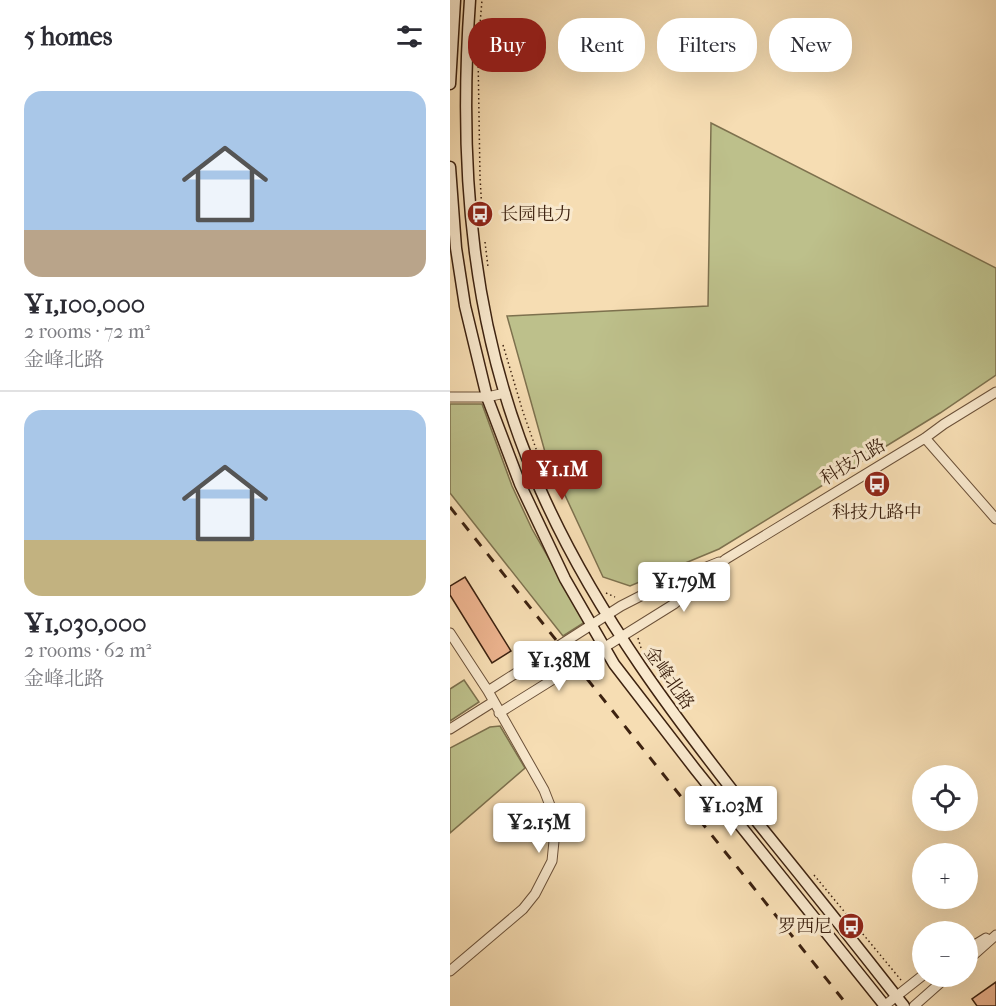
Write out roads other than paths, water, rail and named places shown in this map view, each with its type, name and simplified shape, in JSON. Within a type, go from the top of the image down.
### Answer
[{"type":"main road","points":[[450,84],[454,0]]},
{"type":"main road","name":"金峰北路","points":[[470,0],[466,109],[472,239],[487,325],[505,393],[540,489],[564,539],[621,637],[654,687],[694,742],[904,1006]]},
{"type":"main road","name":"金峰北路","points":[[450,167],[456,248],[465,306],[487,397],[520,484],[566,579],[604,648],[695,769],[884,1006]]},
{"type":"street","name":"科技九路","points":[[488,691],[621,606],[664,584],[726,559],[996,392]]},
{"type":"street","points":[[450,397],[487,397],[505,393]]},
{"type":"street","points":[[925,438],[996,519]]},
{"type":"street","name":"科技九路","points":[[499,713],[674,604],[726,559]]},
{"type":"street","points":[[450,633],[488,691],[544,790],[553,813],[555,831],[552,861],[535,894],[523,909],[450,971]]},
{"type":"street","points":[[450,729],[493,702]]},
{"type":"street","points":[[978,943],[996,934]]},
{"type":"street","points":[[978,951],[996,934]]},
{"type":"street","points":[[884,1006],[912,984]]},
{"type":"street","points":[[914,1006],[936,987]]},
{"type":"railway","points":[[450,507],[848,1006]]},
{"type":"place","name":"长园电力","points":[[480,214]]},
{"type":"place","name":"科技九路中","points":[[877,484]]},
{"type":"place","name":"罗西尼","points":[[851,926]]}]
